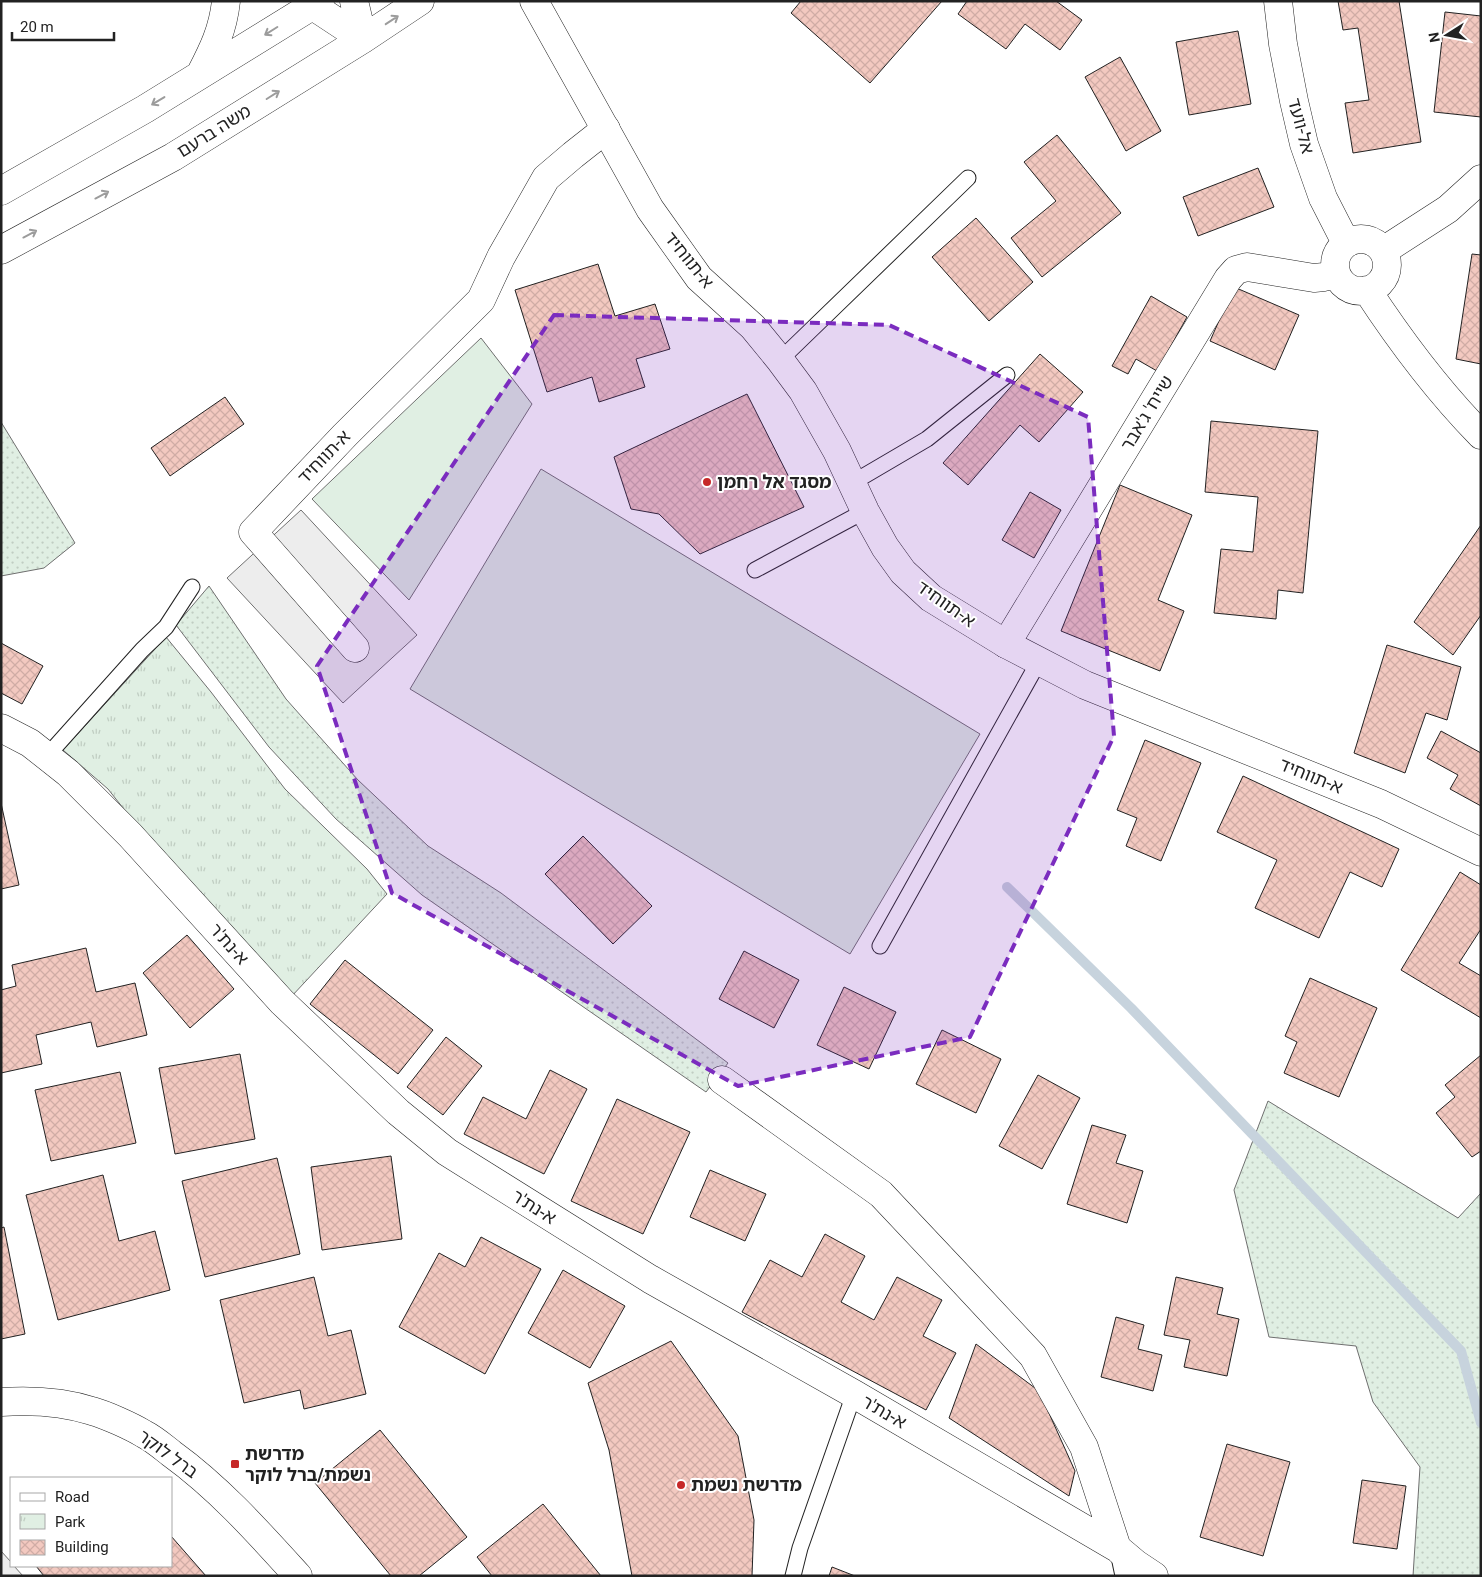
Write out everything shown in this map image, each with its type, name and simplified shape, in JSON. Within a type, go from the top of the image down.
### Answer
[{"type":"street","points":[[200,76],[216,44],[225,12],[226,1]]},
{"type":"street","points":[[354,1],[363,38]]},
{"type":"street","name":"משה ברעם","points":[[1,250],[173,156],[420,1]]},
{"type":"street","name":"א-תווחיד","points":[[534,1],[650,209],[699,278],[753,327],[803,391],[837,451],[865,512],[884,547],[903,572],[931,598],[1006,644],[1085,685],[1380,804],[1481,852]]},
{"type":"street","name":"אל-וועד","points":[[1278,1],[1282,44],[1304,144],[1323,198],[1346,244]]},
{"type":"street","points":[[1,191],[200,76],[314,3],[363,38]]},
{"type":"street","name":"א-תווחיד","points":[[355,648],[252,532],[345,435],[481,300],[500,257],[546,178],[573,154],[606,129]]},
{"type":"street","points":[[1383,251],[1448,209],[1481,179]]},
{"type":"street","points":[[1354,240],[1371,241],[1383,251],[1386,259],[1385,276],[1373,288],[1355,291],[1341,282],[1336,274],[1335,265],[1340,249],[1354,240]]},
{"type":"street","name":"שייח' ג'אבר","points":[[1006,644],[1228,279],[1236,270],[1247,267],[1314,278],[1336,274]]},
{"type":"street","points":[[1367,290],[1404,344],[1452,406],[1481,435]]},
{"type":"street","name":"א-נת'ר","points":[[1,728],[30,743],[68,773],[130,835],[282,1002],[398,1112],[447,1152],[650,1279],[854,1394],[1117,1548],[1154,1576]]},
{"type":"street","points":[[722,1080],[881,1194],[1032,1356],[1084,1447],[1117,1548]]},
{"type":"street","name":"ברל לוקר","points":[[1,1402],[18,1401],[55,1404],[92,1411],[146,1434],[188,1465],[225,1499],[298,1576]]},
{"type":"lane","points":[[780,360],[968,178]]},
{"type":"lane","points":[[852,482],[927,439],[1007,375]]},
{"type":"lane","points":[[755,570],[865,512]]},
{"type":"lane","points":[[47,756],[142,650],[166,627],[192,588]]},
{"type":"lane","points":[[880,946],[1039,661]]},
{"type":"lane","points":[[793,1576],[800,1548],[854,1394]]},
{"type":"lane","points":[[1117,1548],[1123,1576]]},
{"type":"highlighted area","points":[[554,315],[889,325],[1088,417],[1114,736],[970,1037],[738,1086],[392,893],[317,666]]},
{"type":"green space","points":[[481,338],[532,404],[409,600],[312,499]]},
{"type":"green space","points":[[1,422],[75,543],[44,568],[1,576]]},
{"type":"green space","points":[[541,469],[980,734],[850,954],[410,689]]},
{"type":"green space","points":[[209,586],[286,699],[358,780],[428,846],[501,893],[728,1063],[706,1092],[422,895],[336,819],[269,747],[176,625]]},
{"type":"green space","points":[[166,637],[211,692],[285,789],[367,869],[387,894],[291,997],[146,837],[108,789],[63,750]]},
{"type":"green space","points":[[1268,1101],[1458,1218],[1481,1193],[1481,1576],[1413,1576],[1420,1467],[1373,1402],[1356,1346],[1269,1337],[1234,1190]]},
{"type":"shaded area","points":[[301,510],[417,635],[343,703],[227,578]]},
{"type":"shaded area","points":[[1,1551],[10,1561],[10,1567],[15,1567],[23,1576],[1,1576]]},
{"type":"building","points":[[801,1],[942,1],[870,83],[791,13]]},
{"type":"building","points":[[967,1],[1056,1],[1082,20],[1060,50],[1025,24],[1006,49],[958,14]]},
{"type":"building","points":[[1338,1],[1399,1],[1421,142],[1353,153],[1345,103],[1369,100],[1358,28],[1343,30]]},
{"type":"building","points":[[1445,12],[1481,16],[1481,117],[1434,112]]},
{"type":"building","points":[[1238,31],[1251,104],[1189,115],[1176,42]]},
{"type":"building","points":[[1120,57],[1161,131],[1126,151],[1085,77]]},
{"type":"building","points":[[1057,135],[1121,213],[1042,277],[1011,238],[1056,201],[1024,162]]},
{"type":"building","points":[[1258,168],[1274,207],[1198,236],[1183,197]]},
{"type":"building","points":[[976,218],[1033,282],[989,321],[932,257]]},
{"type":"building","points":[[1472,254],[1481,255],[1481,364],[1456,359]]},
{"type":"building","points":[[598,264],[615,316],[655,304],[670,349],[636,359],[645,387],[599,402],[592,377],[547,392],[515,290]]},
{"type":"building","points":[[1234,287],[1299,315],[1275,370],[1210,341]]},
{"type":"building","points":[[1151,296],[1187,317],[1157,371],[1136,359],[1128,374],[1112,366]]},
{"type":"building","points":[[1040,354],[1083,392],[1039,442],[1020,425],[968,485],[943,463]]},
{"type":"building","name":"מסגד אל רחמן","points":[[747,394],[804,507],[700,554],[659,514],[631,509],[614,457]]},
{"type":"building","points":[[225,397],[244,424],[170,476],[151,448]]},
{"type":"building","points":[[1211,421],[1318,431],[1303,593],[1278,590],[1276,619],[1214,613],[1221,549],[1253,552],[1258,497],[1205,492]]},
{"type":"building","points":[[1120,485],[1192,515],[1158,600],[1184,611],[1160,671],[1061,631]]},
{"type":"building","points":[[1030,492],[1061,510],[1034,558],[1002,540]]},
{"type":"building","points":[[1481,525],[1481,615],[1453,655],[1414,622]]},
{"type":"building","points":[[1,643],[43,666],[22,704],[1,693]]},
{"type":"building","points":[[1387,645],[1461,667],[1447,720],[1426,713],[1405,773],[1354,753]]},
{"type":"building","points":[[1441,731],[1481,753],[1481,806],[1450,789],[1458,775],[1427,758]]},
{"type":"building","points":[[1145,740],[1201,763],[1161,861],[1126,846],[1137,818],[1117,810]]},
{"type":"building","points":[[1243,776],[1399,849],[1382,887],[1350,872],[1319,938],[1255,908],[1277,860],[1217,832]]},
{"type":"building","points":[[1,803],[19,885],[1,889]]},
{"type":"building","points":[[583,836],[652,906],[613,944],[545,874]]},
{"type":"building","points":[[1460,872],[1481,885],[1481,929],[1459,963],[1481,976],[1481,1018],[1401,970]]},
{"type":"building","points":[[187,935],[234,989],[190,1028],[143,973]]},
{"type":"building","points":[[86,948],[96,992],[135,983],[147,1035],[97,1047],[91,1022],[36,1035],[42,1064],[1,1073],[1,990],[16,986],[12,965]]},
{"type":"building","points":[[744,951],[799,980],[774,1028],[719,999]]},
{"type":"building","points":[[345,960],[433,1030],[398,1074],[310,1004]]},
{"type":"building","points":[[1310,978],[1377,1008],[1339,1097],[1284,1073],[1297,1042],[1285,1036]]},
{"type":"building","points":[[844,987],[896,1012],[869,1069],[817,1045]]},
{"type":"building","points":[[942,1030],[1001,1059],[976,1113],[916,1084]]},
{"type":"building","points":[[446,1037],[482,1066],[443,1115],[407,1087]]},
{"type":"building","points":[[240,1054],[255,1139],[175,1154],[159,1068]]},
{"type":"building","points":[[1481,1055],[1481,1151],[1472,1157],[1436,1113],[1455,1097],[1445,1085]]},
{"type":"building","points":[[550,1070],[587,1089],[544,1174],[464,1134],[483,1097],[526,1119]]},
{"type":"building","points":[[120,1072],[136,1143],[51,1161],[35,1090]]},
{"type":"building","points":[[1038,1075],[1080,1098],[1042,1169],[999,1146]]},
{"type":"building","points":[[617,1099],[690,1132],[643,1234],[571,1201]]},
{"type":"building","points":[[1092,1125],[1126,1135],[1116,1163],[1143,1171],[1127,1223],[1067,1204]]},
{"type":"building","points":[[391,1156],[402,1239],[322,1250],[311,1167]]},
{"type":"building","points":[[277,1158],[300,1254],[205,1277],[182,1181]]},
{"type":"building","points":[[710,1170],[766,1194],[745,1241],[690,1217]]},
{"type":"building","points":[[103,1175],[119,1241],[155,1231],[170,1290],[58,1320],[26,1195]]},
{"type":"building","points":[[4,1227],[25,1334],[1,1339],[1,1228]]},
{"type":"building","points":[[825,1234],[865,1256],[841,1302],[874,1320],[897,1277],[942,1300],[923,1336],[956,1353],[926,1410],[742,1312],[770,1260],[802,1277]]},
{"type":"building","points":[[481,1237],[541,1269],[485,1374],[399,1327],[439,1253],[465,1267]]},
{"type":"building","points":[[563,1270],[625,1306],[590,1368],[528,1333]]},
{"type":"building","points":[[314,1277],[328,1336],[351,1330],[366,1394],[304,1409],[300,1390],[244,1403],[220,1300]]},
{"type":"building","points":[[1176,1277],[1223,1288],[1217,1314],[1239,1319],[1227,1376],[1184,1367],[1190,1340],[1164,1335]]},
{"type":"building","points":[[1116,1317],[1144,1325],[1138,1349],[1162,1355],[1153,1391],[1101,1377]]},
{"type":"building","name":"מדרשת נשמת","points":[[671,1341],[738,1436],[754,1520],[752,1576],[632,1576],[609,1450],[588,1383]]},
{"type":"building","points":[[976,1344],[1039,1391],[1075,1471],[1069,1496],[949,1418]]},
{"type":"building","points":[[380,1430],[467,1537],[419,1576],[391,1576],[315,1483]]},
{"type":"building","points":[[1227,1444],[1290,1462],[1263,1556],[1200,1537]]},
{"type":"building","points":[[1362,1480],[1406,1486],[1397,1549],[1353,1543]]},
{"type":"building","points":[[543,1504],[601,1576],[492,1576],[477,1557]]},
{"type":"building","points":[[172,1537],[206,1576],[44,1576],[37,1567],[172,1567]]},
{"type":"building","points":[[832,1567],[855,1576],[829,1576]]},
{"type":"waterway","points":[[1007,887],[1131,1008],[1461,1351],[1481,1423]]},
{"type":"place","name":"מסגד אל רחמן","points":[[707,482]]},
{"type":"place","name":"מדרשת נשמת/ברל לוקר","points":[[235,1464]]},
{"type":"place","name":"מדרשת נשמת","points":[[681,1485]]}]
